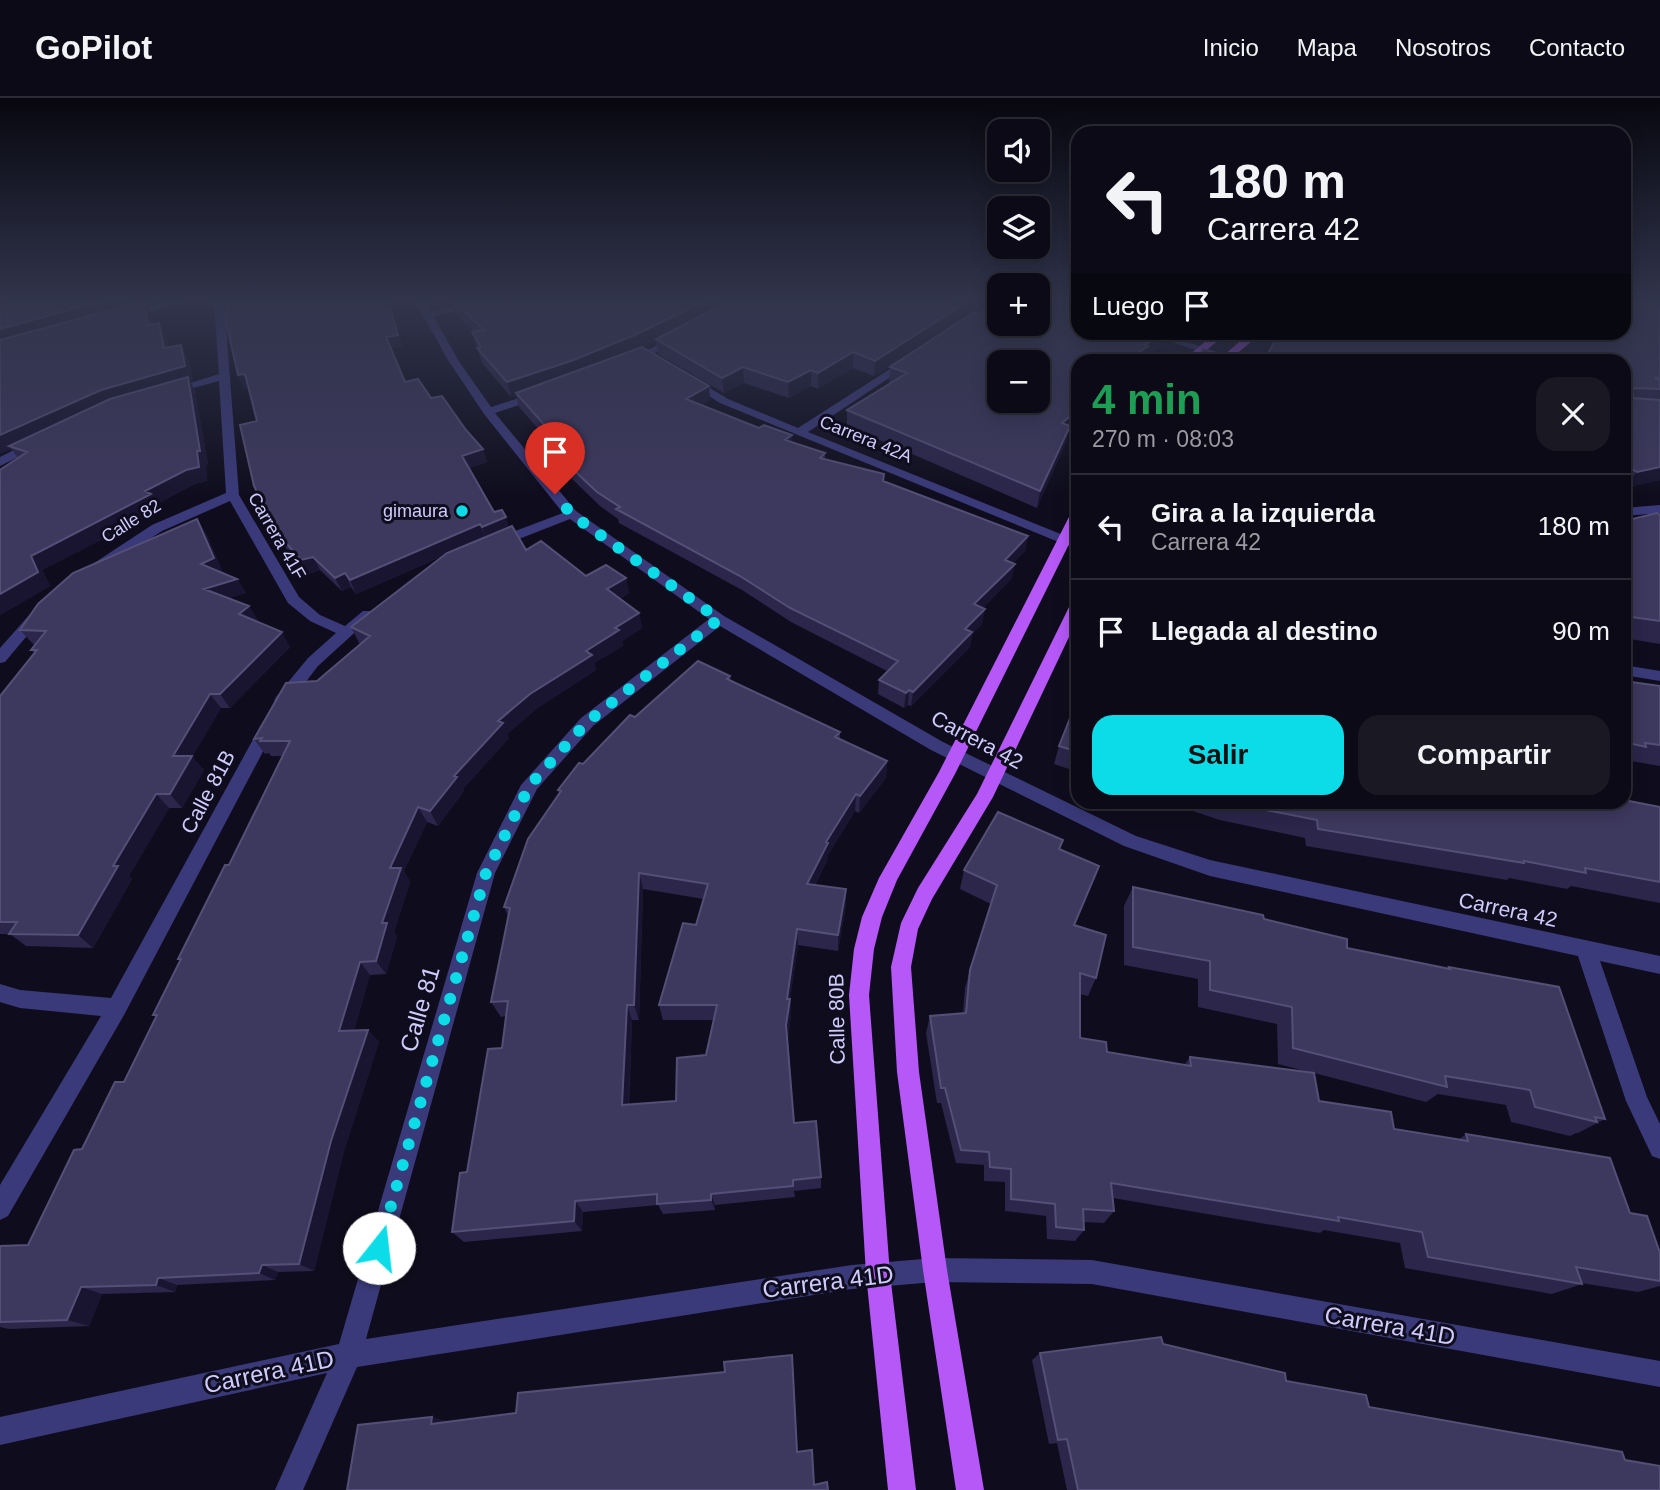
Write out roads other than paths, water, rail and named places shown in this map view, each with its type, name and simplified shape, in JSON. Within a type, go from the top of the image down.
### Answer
[{"type":"main road","name":"Calle 80B","points":[[902,1490],[878,1274],[859,995],[864,949],[872,918],[888,878],[1071,543]]},
{"type":"main road","points":[[970,1490],[935,1270],[908,1072],[901,967],[908,929],[995,775],[1071,618]]},
{"type":"street","name":"Carrera 41F","points":[[224,366],[233,495],[293,600],[314,618],[346,632]]},
{"type":"street","name":"Carrera 42","points":[[459,366],[488,412],[571,514],[719,619],[955,755],[995,775],[1130,841],[1210,868],[1660,965]]},
{"type":"street","points":[[612,368],[620,366]]},
{"type":"street","points":[[799,433],[902,366]]},
{"type":"street","name":"Carrera 42A","points":[[679,374],[724,401],[1071,543]]},
{"type":"street","points":[[153,396],[225,376]]},
{"type":"street","points":[[488,412],[553,390]]},
{"type":"street","points":[[0,462],[42,440]]},
{"type":"street","name":"Calle 82","points":[[72,584],[128,544],[176,516],[233,495]]},
{"type":"street","points":[[1631,511],[1660,509]]},
{"type":"street","points":[[475,552],[571,514]]},
{"type":"street","name":"Calle 81B","points":[[0,1208],[117,1008],[284,699],[313,662],[387,599]]},
{"type":"street","points":[[0,658],[44,609]]},
{"type":"street","name":"Calle 81","points":[[289,1490],[349,1355],[486,873],[530,785],[587,722],[719,619]]},
{"type":"street","points":[[1631,671],[1660,676]]},
{"type":"street","points":[[1586,950],[1637,1101],[1660,1148]]},
{"type":"street","points":[[0,993],[20,999],[117,1008]]},
{"type":"street","name":"Carrera 41D","points":[[0,1431],[349,1355],[878,1274],[935,1270],[1092,1272],[1660,1374]]},
{"type":"place","name":"gimaura","points":[[462,511]]}]
